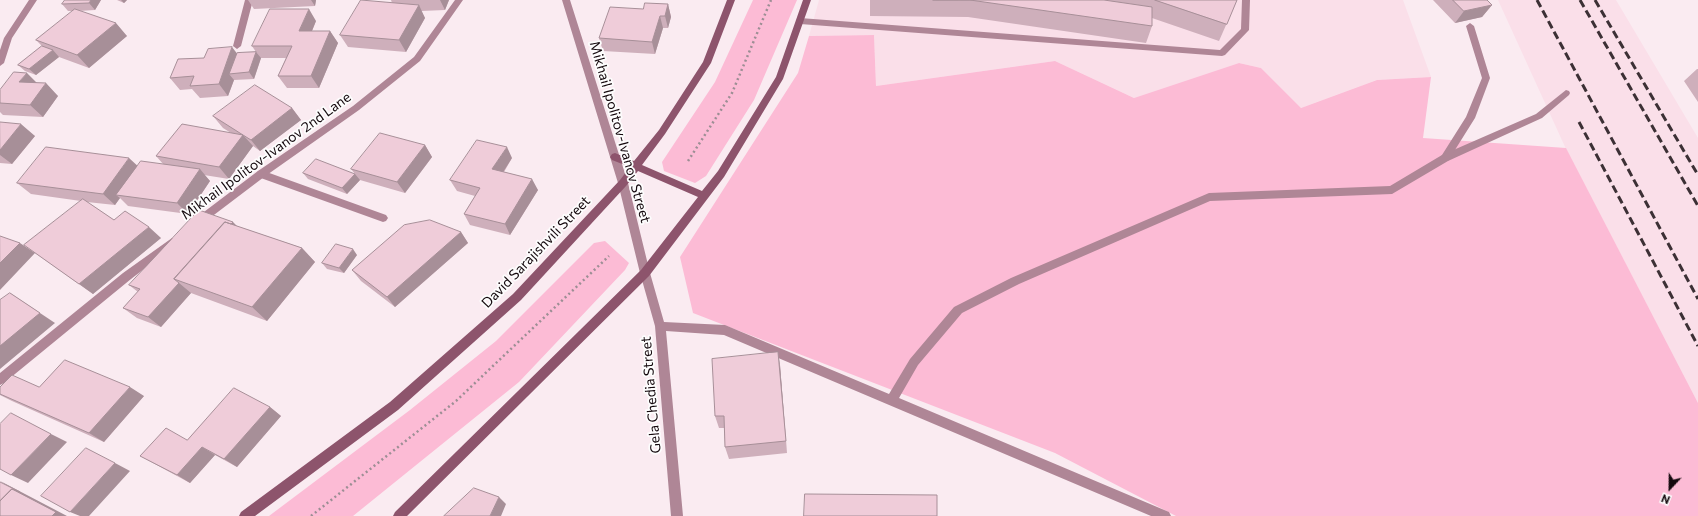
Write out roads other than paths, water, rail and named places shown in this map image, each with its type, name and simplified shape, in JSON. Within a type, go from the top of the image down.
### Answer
[{"type":"main road","name":"David Sarajishvili Street","points":[[244,516],[394,406],[517,297],[623,183],[662,132],[707,63],[731,0]]},
{"type":"main road","points":[[399,516],[644,273],[721,174],[780,77],[806,0]]},
{"type":"main road","points":[[615,157],[704,196]]},
{"type":"street","points":[[0,63],[8,38],[33,0]]},
{"type":"street","points":[[237,46],[248,0]]},
{"type":"street","name":"Mikhail Ipolitov-Ivanov 2nd Lane","points":[[194,225],[261,174],[356,108],[416,59],[459,0]]},
{"type":"street","name":"Mikhail Ipolitov-Ivanov Street","points":[[566,0],[623,183],[644,273]]},
{"type":"street","points":[[800,21],[1222,53],[1245,30],[1246,0]]},
{"type":"street","points":[[1445,158],[1470,118],[1486,78],[1470,26]]},
{"type":"street","points":[[892,400],[914,362],[958,310],[1015,281],[1209,197],[1392,190],[1445,158],[1538,116],[1566,93]]},
{"type":"street","points":[[261,174],[383,218]]},
{"type":"street","name":"Mikhail Ipolitov-Ivanov 2nd Lane","points":[[0,380],[127,276],[182,234]]},
{"type":"street","name":"Gela Chedia Street","points":[[644,273],[660,326],[677,516]]},
{"type":"street","points":[[660,326],[724,330],[1165,516]]},
{"type":"railway","points":[[1537,0],[1698,299]]},
{"type":"railway","points":[[1580,0],[1698,206]]},
{"type":"railway","points":[[1595,0],[1698,175]]},
{"type":"railway","points":[[1579,122],[1698,346]]}]
